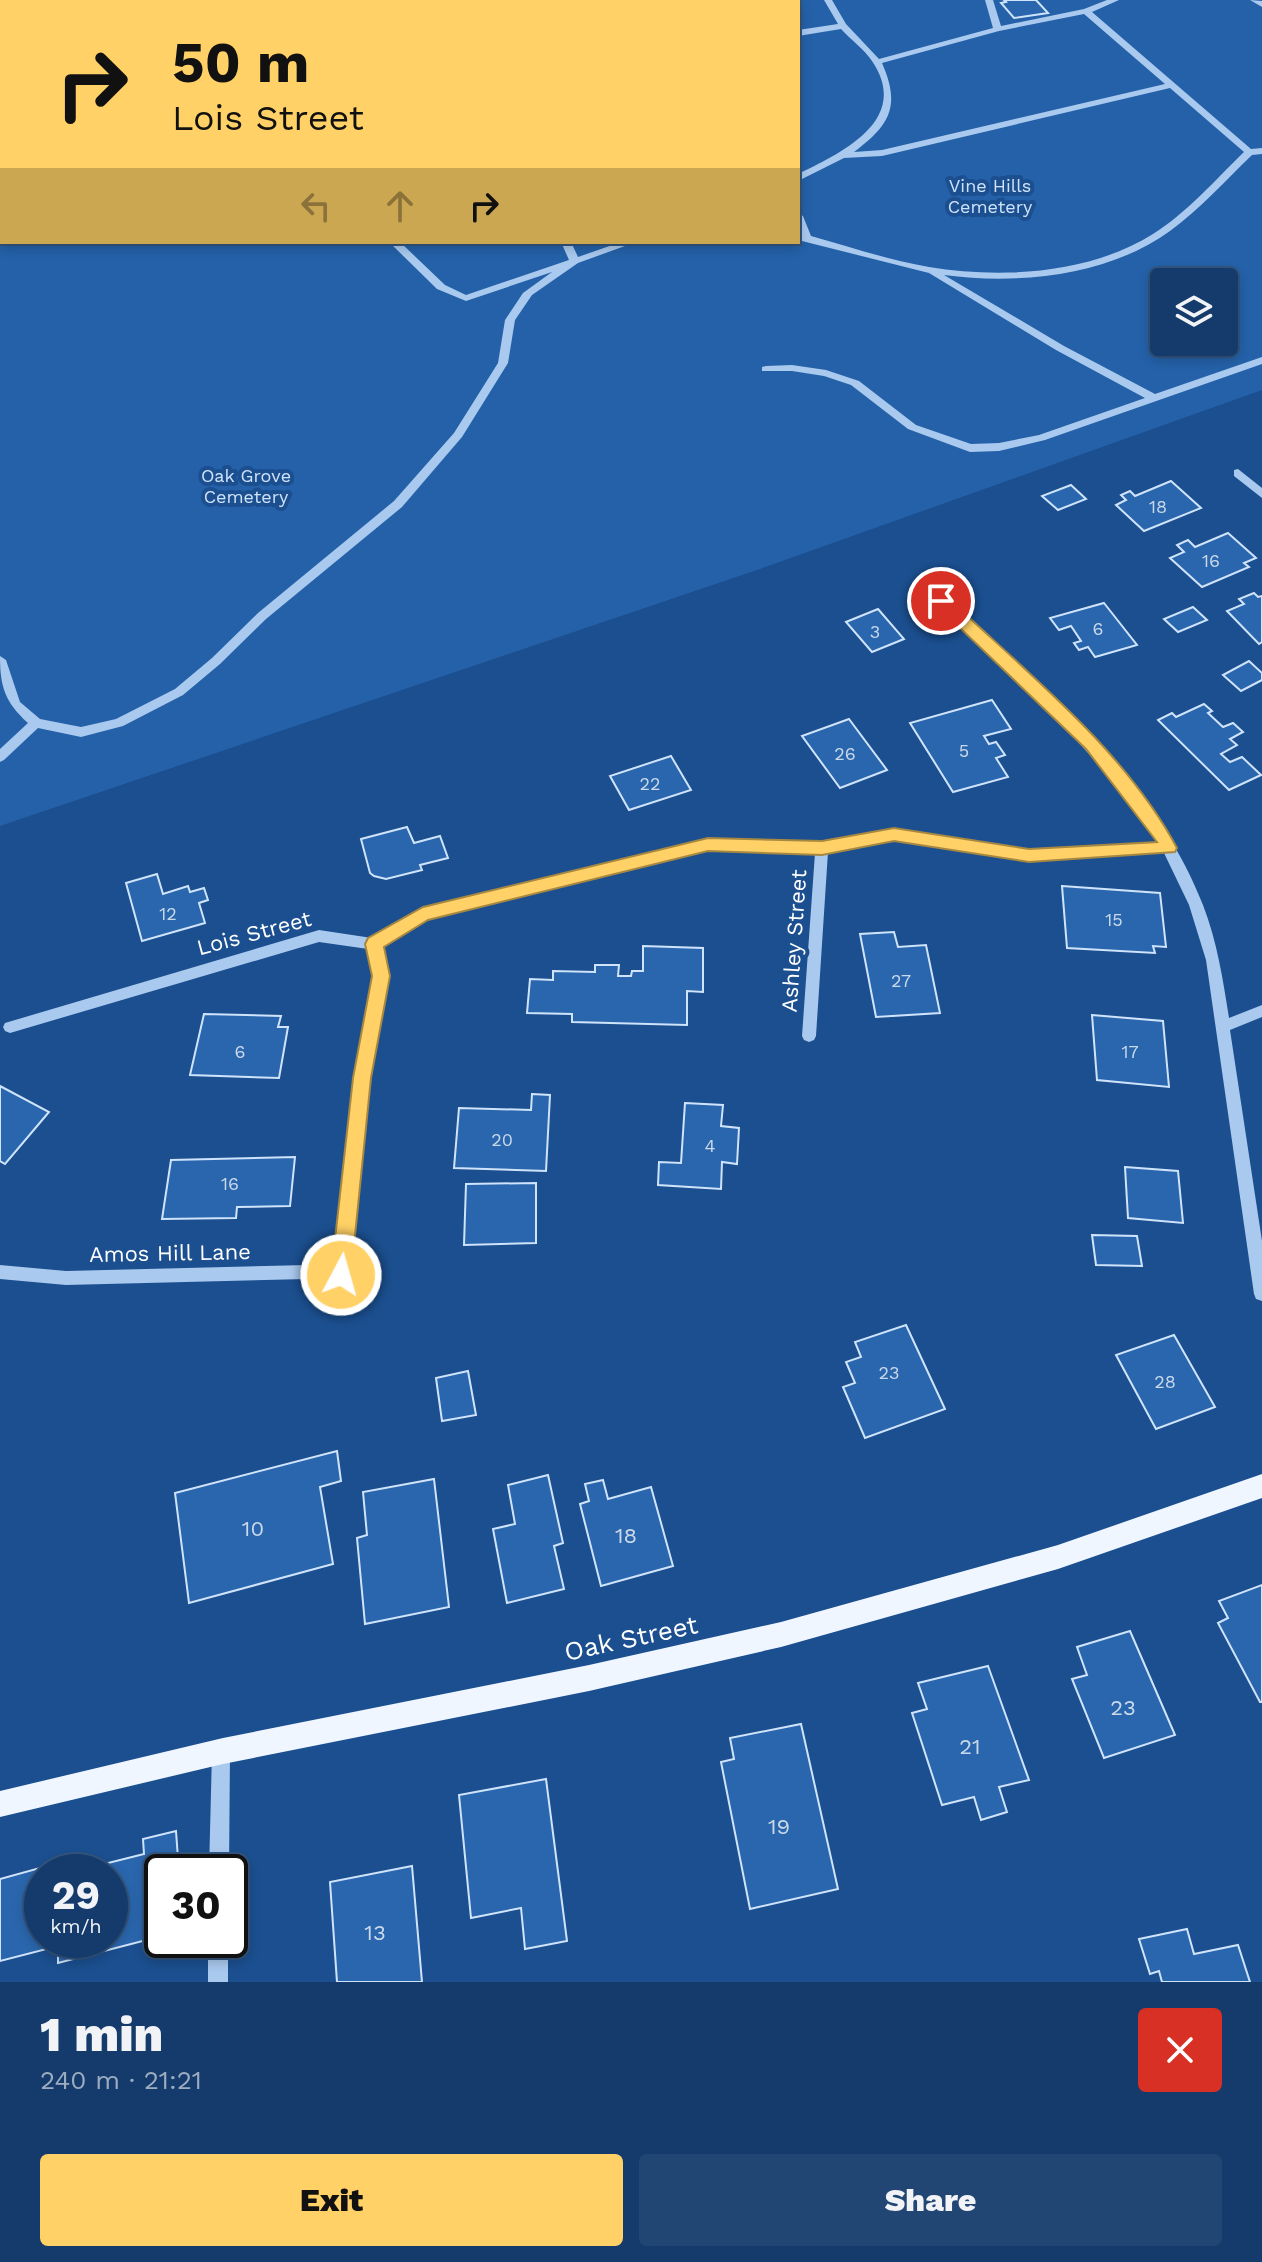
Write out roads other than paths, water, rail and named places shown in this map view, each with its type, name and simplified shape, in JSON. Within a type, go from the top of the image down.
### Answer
[{"type":"main road","name":"Oak Street","points":[[0,1804],[221,1752],[712,1651],[1036,1564],[1187,1515],[1262,1486]]},
{"type":"street","points":[[800,177],[845,155],[876,129],[888,112],[889,94],[877,62],[844,26],[828,0]]},
{"type":"street","points":[[989,0],[998,29]]},
{"type":"street","points":[[877,62],[998,29],[1086,11],[1115,0]]},
{"type":"street","points":[[1254,0],[1262,4]]},
{"type":"street","points":[[1086,11],[1169,86],[1249,152]]},
{"type":"street","points":[[800,33],[844,26]]},
{"type":"street","points":[[845,155],[882,153],[1169,86]]},
{"type":"street","points":[[803,238],[930,270],[982,276],[1038,273],[1096,263],[1126,253],[1157,236],[1249,152],[1262,151]]},
{"type":"street","points":[[396,244],[441,287],[466,298],[625,244]]},
{"type":"street","points":[[567,244],[575,261]]},
{"type":"street","points":[[0,660],[15,704],[36,723],[81,732],[119,723],[179,692],[262,616],[398,504],[458,435],[503,363],[510,320],[528,293],[575,261]]},
{"type":"street","points":[[930,270],[1060,348],[1156,399]]},
{"type":"street","points":[[766,369],[815,371],[855,383],[912,427],[970,448],[999,447],[1041,438],[1262,360]]},
{"type":"street","points":[[1238,473],[1262,494]]},
{"type":"street","points":[[941,601],[1092,744],[1158,829],[1205,922],[1262,1294]]},
{"type":"street","points":[[0,757],[36,723]]},
{"type":"street","points":[[374,944],[423,914],[708,845],[822,848],[894,835],[1029,856],[1169,848]]},
{"type":"street","name":"Ashley Street","points":[[809,1036],[822,848]]},
{"type":"street","name":"Lois Street","points":[[10,1027],[319,936],[374,944]]},
{"type":"street","name":"Amos Hill Lane","points":[[0,1272],[66,1278],[307,1272],[341,1275],[362,1078],[381,976],[374,944]]},
{"type":"street","points":[[1222,1027],[1262,1011]]},
{"type":"street","points":[[219,1854],[221,1752]]},
{"type":"street","points":[[218,1958],[218,1982]]},
{"type":"park label","name":"Vine Hills Cemetery","points":[[990,195]]},
{"type":"park label","name":"Oak Grove Cemetery","points":[[246,485]]}]
